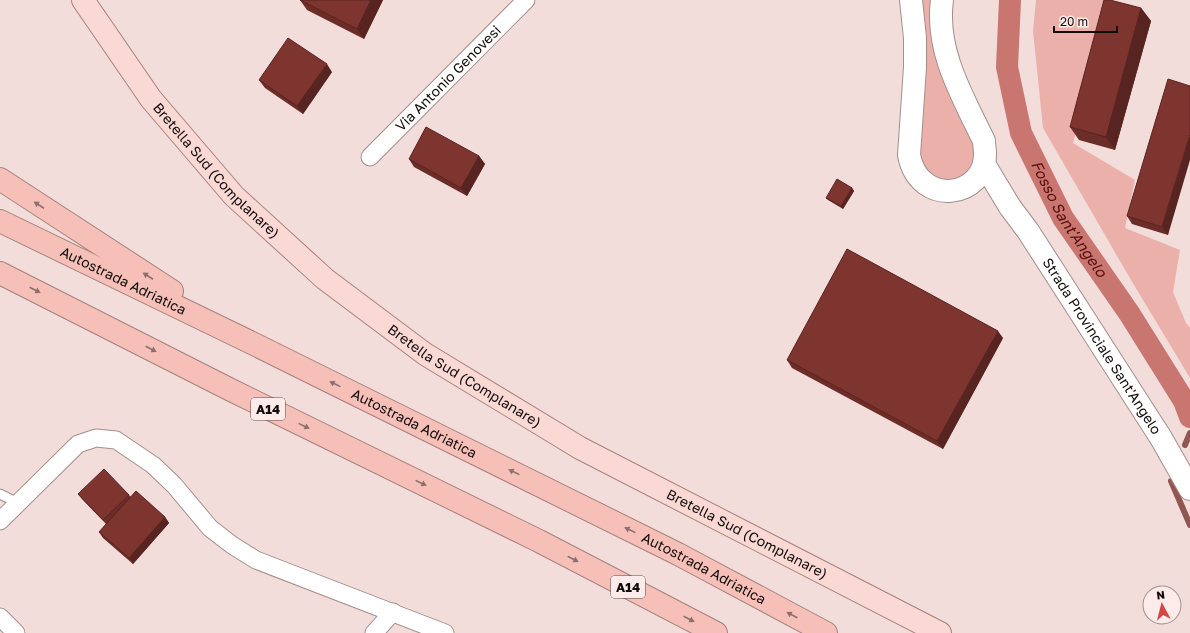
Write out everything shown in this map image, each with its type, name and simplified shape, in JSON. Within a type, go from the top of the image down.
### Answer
[{"type":"highway","points":[[0,179],[252,342]]},
{"type":"highway","name":"Autostrada Adriatica","points":[[0,221],[252,342],[678,554],[826,633]]},
{"type":"highway","name":"A14","points":[[0,273],[231,390],[539,541],[716,633]]},
{"type":"main road","name":"Bretella Sud (Complanare)","points":[[83,0],[152,99],[234,196],[326,279],[419,349],[580,448],[940,633]]},
{"type":"main road","points":[[911,0],[915,38],[915,67],[909,155],[911,166],[916,176],[923,183],[941,191],[952,191],[962,188],[972,182],[979,174],[984,164],[986,154],[984,141],[950,69],[942,36],[942,0]]},
{"type":"main road","name":"Strada Provinciale Sant'Angelo","points":[[984,164],[1161,438],[1190,489]]},
{"type":"main road","points":[[962,188],[990,197],[1010,206]]},
{"type":"street","name":"Via Antonio Genovesi","points":[[370,157],[526,0]]},
{"type":"street","points":[[0,521],[78,444],[96,438],[116,440],[153,465],[174,485],[210,528],[232,545],[256,560],[445,633]]},
{"type":"street","points":[[374,633],[393,612]]},
{"type":"street","points":[[0,617],[16,633]]},
{"type":"lane","points":[[0,494],[18,503]]},
{"type":"shaded area","points":[[920,0],[934,0],[977,156],[973,174],[956,183],[938,181],[925,172],[920,154]]},
{"type":"shaded area","points":[[1036,0],[1109,0],[1073,143],[1135,180],[1125,228],[1180,250],[1173,292],[1186,323],[1190,328],[1190,378],[1043,128],[1033,31]]},
{"type":"building","points":[[300,0],[371,0],[357,29]]},
{"type":"building","points":[[1104,0],[1110,0],[1141,8],[1106,137],[1070,127]]},
{"type":"building","points":[[288,38],[327,64],[297,106],[259,80]]},
{"type":"building","points":[[1168,79],[1190,86],[1190,134],[1162,227],[1127,216]]},
{"type":"building","points":[[426,127],[479,156],[461,188],[409,159]]},
{"type":"building","points":[[837,179],[852,188],[841,206],[826,198]]},
{"type":"building","points":[[847,249],[998,331],[937,441],[787,360]]},
{"type":"building","points":[[104,469],[129,495],[103,520],[78,494]]},
{"type":"building","points":[[136,491],[165,517],[129,558],[99,532]]},
{"type":"waterway","name":"Fosso Sant'Angelo","points":[[1010,0],[1007,67],[1021,133],[1063,218],[1129,313],[1184,401],[1190,417]]},
{"type":"waterway","points":[[1185,445],[1190,433]]},
{"type":"waterway","points":[[1171,481],[1190,525]]}]
